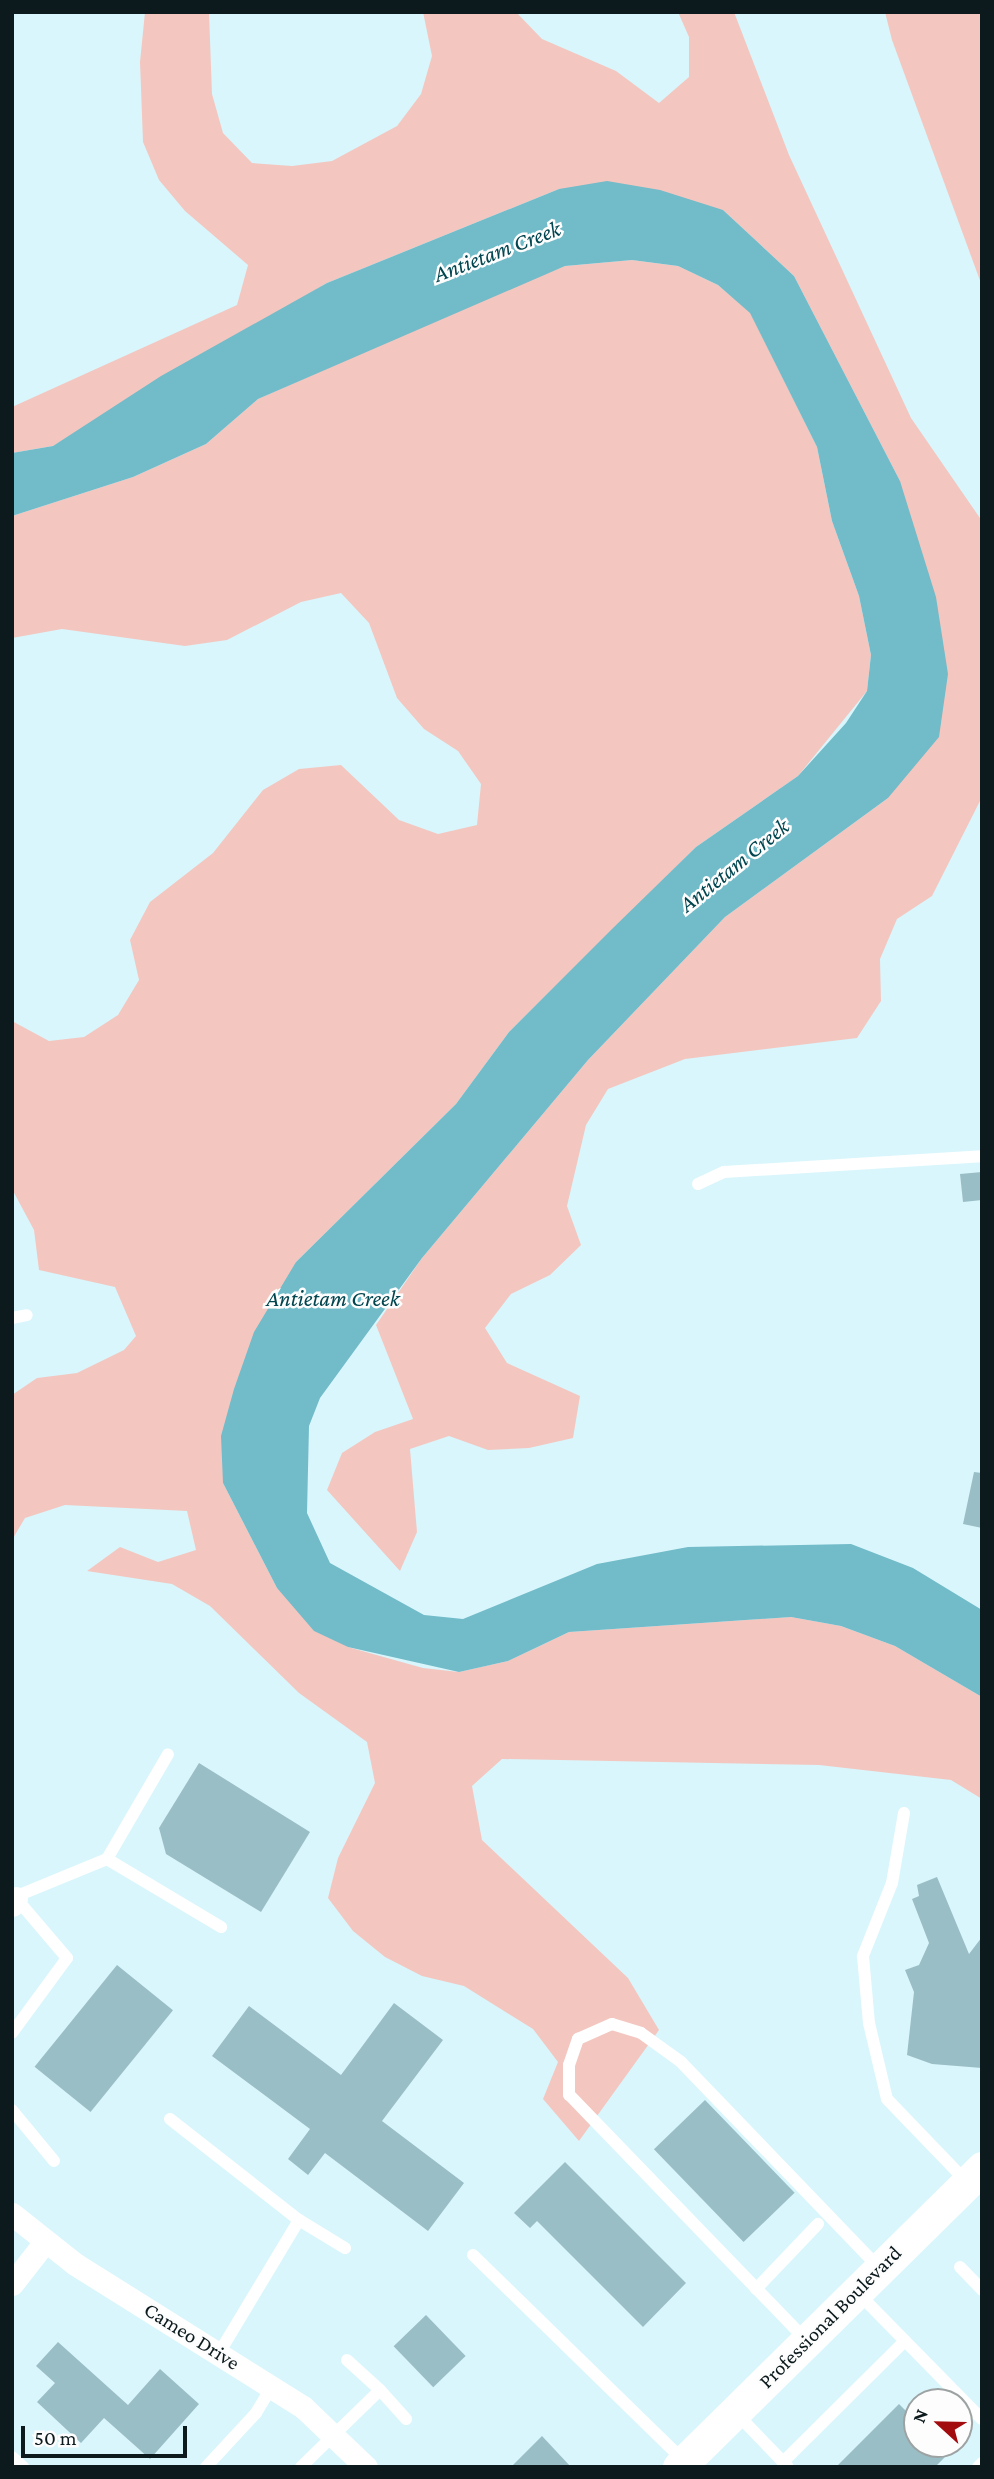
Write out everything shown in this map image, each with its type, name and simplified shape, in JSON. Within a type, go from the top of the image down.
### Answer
[{"type":"street","name":"Professional Boulevard","points":[[684,2465],[978,2173]]},
{"type":"street","name":"Cameo Drive","points":[[12,2214],[44,2243],[272,2386],[335,2435],[366,2467]]},
{"type":"street","points":[[12,2284],[44,2243]]},
{"type":"lane","points":[[698,1184],[724,1172],[982,1156]]},
{"type":"lane","points":[[12,1318],[27,1315]]},
{"type":"lane","points":[[12,2033],[67,1958],[14,1900],[107,1859],[168,1754]]},
{"type":"lane","points":[[904,1813],[891,1882],[863,1956],[869,2023],[887,2099],[978,2173]]},
{"type":"lane","points":[[107,1859],[220,1927]]},
{"type":"lane","points":[[807,2341],[569,2095],[569,2065],[578,2039],[612,2024],[641,2033],[681,2062],[868,2280],[905,2341],[982,2419]]},
{"type":"lane","points":[[12,2110],[54,2161]]},
{"type":"lane","points":[[170,2119],[299,2220],[345,2248]]},
{"type":"lane","points":[[219,2353],[299,2220]]},
{"type":"lane","points":[[756,2289],[818,2224]]},
{"type":"lane","points":[[473,2255],[684,2465]]},
{"type":"lane","points":[[960,2267],[982,2290]]},
{"type":"lane","points":[[735,2412],[786,2464],[905,2341]]},
{"type":"lane","points":[[347,2360],[380,2390],[406,2419]]},
{"type":"lane","points":[[206,2467],[256,2413],[272,2386]]},
{"type":"lane","points":[[301,2467],[380,2390]]},
{"type":"lane","points":[[12,2457],[23,2467]]},
{"type":"shaded area","points":[[145,12],[209,12],[212,94],[223,133],[252,163],[292,166],[332,161],[397,126],[421,94],[432,56],[423,12],[516,12],[542,39],[616,71],[659,103],[689,77],[689,37],[678,12],[734,12],[789,155],[911,418],[982,521],[982,797],[932,896],[897,919],[880,959],[881,1001],[857,1038],[685,1059],[608,1089],[586,1125],[567,1206],[581,1245],[550,1275],[511,1294],[485,1328],[507,1363],[580,1396],[573,1438],[529,1448],[488,1450],[449,1436],[410,1449],[417,1532],[400,1571],[327,1490],[342,1453],[375,1432],[413,1419],[376,1325],[422,1258],[588,1060],[725,917],[888,798],[900,481],[794,276],[723,210],[559,189],[327,283],[53,446],[12,453],[12,407],[237,305],[248,265],[185,211],[159,180],[143,142],[140,62]]},
{"type":"shaded area","points":[[885,12],[982,12],[982,286],[892,40]]},
{"type":"shaded area","points":[[632,260],[678,266],[718,285],[750,312],[817,447],[832,521],[859,596],[871,655],[867,691],[798,776],[696,847],[509,1032],[456,1104],[296,1262],[223,1483],[277,1588],[348,1647],[423,1668],[459,1672],[508,1661],[569,1632],[791,1617],[841,1626],[895,1646],[982,1697],[982,1799],[951,1780],[819,1765],[502,1759],[472,1786],[482,1840],[628,1978],[659,2030],[579,2141],[543,2099],[558,2062],[533,2029],[464,1986],[422,1976],[385,1957],[353,1931],[328,1898],[338,1858],[375,1783],[367,1742],[299,1693],[210,1606],[172,1584],[87,1571],[120,1547],[158,1562],[196,1550],[187,1511],[65,1505],[25,1518],[12,1540],[12,1395],[37,1378],[77,1373],[124,1350],[136,1336],[115,1287],[39,1270],[34,1230],[12,1189],[12,1021],[49,1041],[84,1037],[118,1015],[139,980],[130,940],[150,902],[213,853],[263,790],[299,769],[341,765],[399,820],[438,834],[477,825],[481,784],[458,751],[424,729],[397,698],[369,623],[341,593],[301,602],[227,640],[185,646],[62,629],[12,638],[12,516],[133,477],[206,444],[258,399],[495,294],[565,266]]},
{"type":"water","name":"Antietam Creek","points":[[607,181],[660,190],[723,210],[794,276],[900,481],[936,597],[948,674],[939,737],[888,798],[725,917],[588,1060],[422,1258],[320,1398],[309,1426],[307,1513],[330,1563],[424,1615],[463,1619],[597,1564],[688,1547],[851,1544],[913,1568],[982,1610],[982,1697],[895,1646],[841,1626],[791,1617],[569,1632],[508,1661],[459,1672],[348,1647],[314,1631],[277,1588],[223,1483],[221,1436],[234,1389],[254,1332],[296,1262],[456,1104],[509,1032],[612,929],[696,847],[798,776],[846,723],[867,691],[871,655],[859,596],[832,521],[817,447],[750,313],[718,285],[678,266],[632,260],[565,266],[258,399],[206,444],[133,477],[12,516],[12,453],[53,446],[161,376],[327,283],[559,189]]},
{"type":"building","points":[[982,1172],[982,1200],[963,1202],[960,1174]]},
{"type":"building","points":[[974,1472],[982,1473],[982,1528],[963,1524]]},
{"type":"building","points":[[199,1763],[310,1832],[261,1912],[166,1854],[159,1828]]},
{"type":"building","points":[[937,1877],[969,1954],[982,1937],[982,2068],[932,2064],[907,2055],[914,1992],[905,1970],[919,1965],[929,1943],[912,1899],[919,1896],[917,1885]]},
{"type":"building","points":[[117,1965],[173,2010],[91,2112],[35,2067]]},
{"type":"building","points":[[394,2003],[443,2040],[382,2121],[464,2183],[428,2231],[325,2153],[308,2175],[288,2159],[310,2129],[212,2056],[249,2006],[341,2075]]},
{"type":"building","points":[[705,2100],[795,2193],[744,2242],[654,2149]]},
{"type":"building","points":[[565,2162],[686,2283],[643,2327],[537,2221],[530,2228],[514,2213]]},
{"type":"building","points":[[426,2315],[466,2356],[433,2387],[394,2346]]},
{"type":"building","points":[[58,2342],[128,2405],[160,2369],[199,2404],[150,2459],[104,2418],[81,2443],[37,2402],[55,2383],[36,2366]]},
{"type":"building","points":[[899,2404],[903,2408],[903,2458],[944,2458],[935,2467],[836,2467]]},
{"type":"building","points":[[542,2436],[571,2467],[511,2467]]}]
